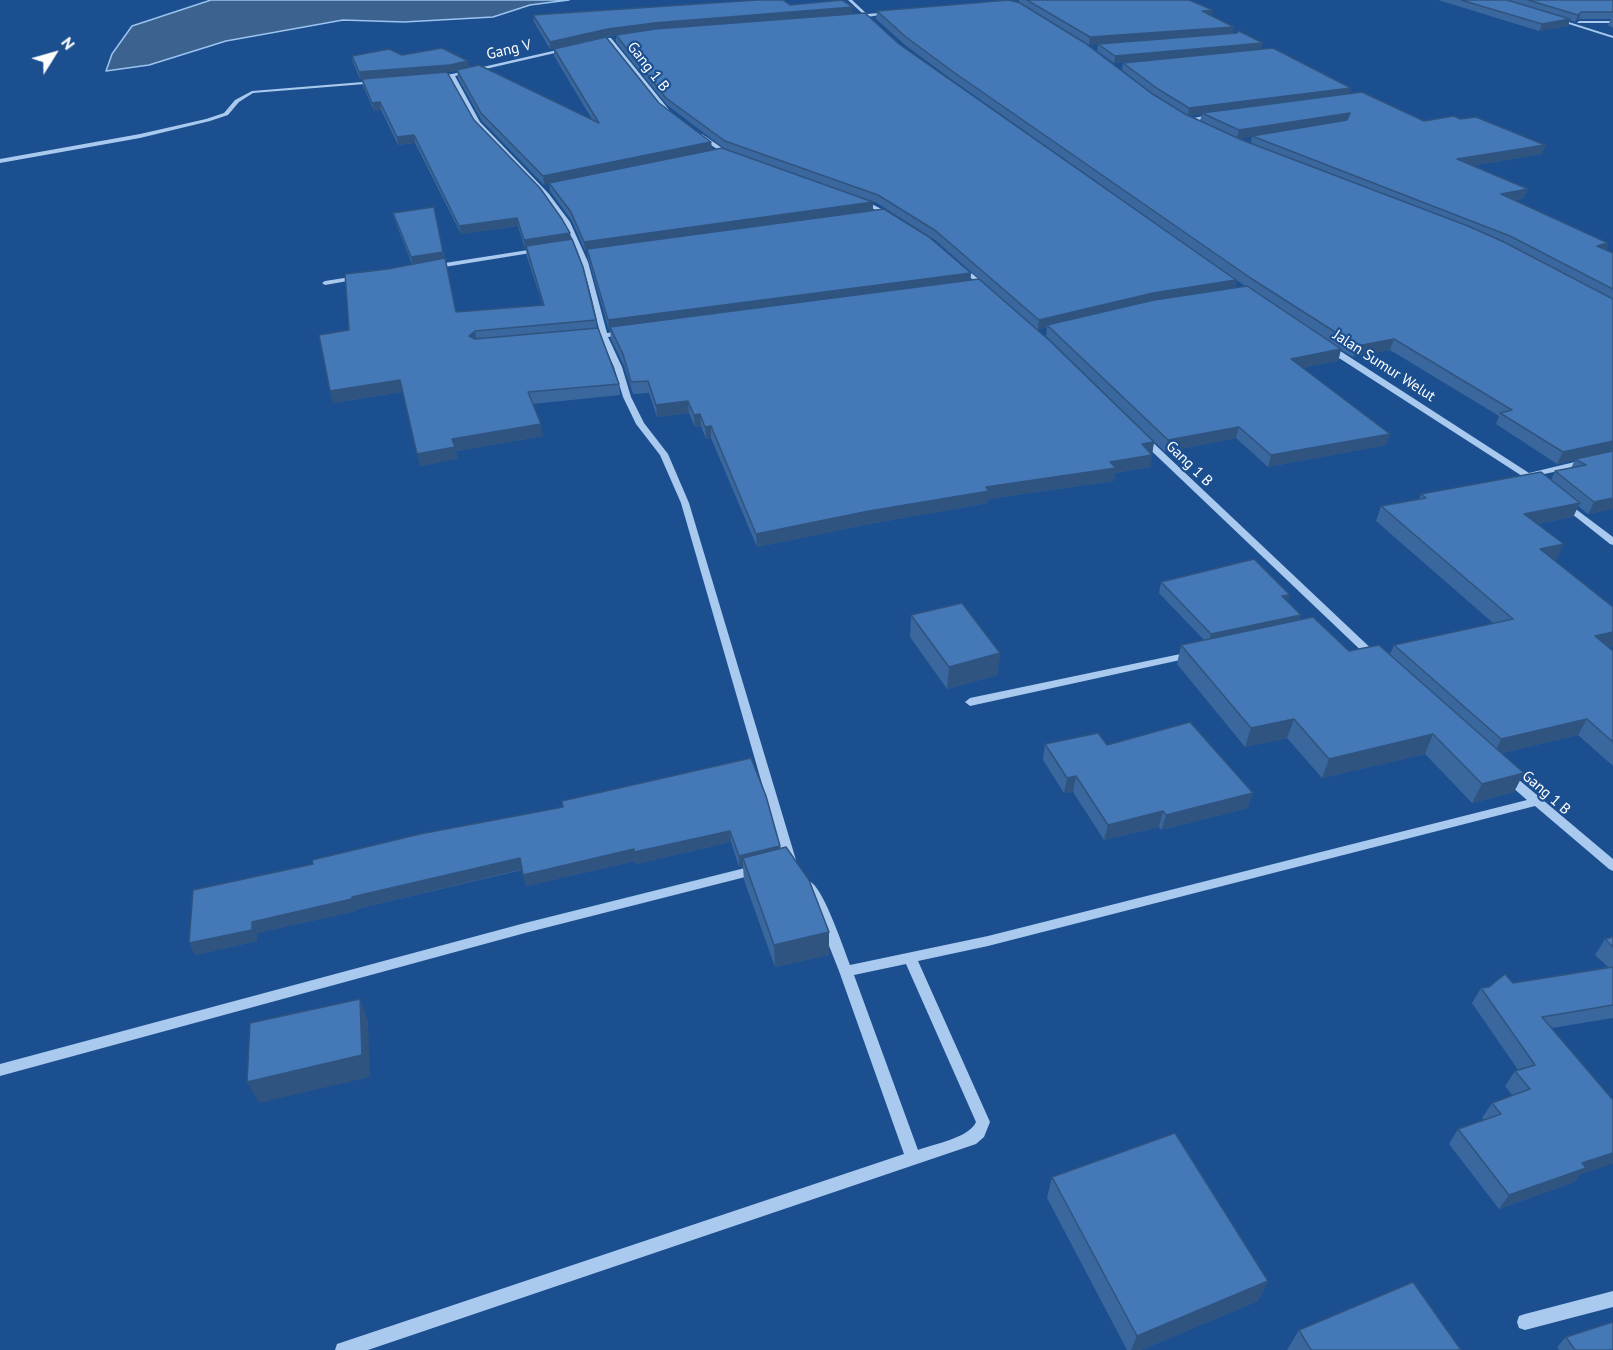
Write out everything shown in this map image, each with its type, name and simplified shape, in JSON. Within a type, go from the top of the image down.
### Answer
[{"type":"street","points":[[850,0],[873,22]]},
{"type":"street","points":[[855,16],[899,12]]},
{"type":"street","points":[[1548,16],[1613,37]]},
{"type":"street","points":[[1569,22],[1613,22]]},
{"type":"street","points":[[598,42],[621,38]]},
{"type":"street","name":"Gang 1 B","points":[[609,39],[663,108],[680,121]]},
{"type":"street","name":"Gang V","points":[[428,77],[452,75],[576,47]]},
{"type":"street","points":[[452,75],[477,123],[541,189],[566,220],[577,245],[604,335],[618,367],[627,397],[640,424],[664,454],[684,503],[787,869],[819,903],[846,971],[913,1158]]},
{"type":"street","points":[[0,161],[140,136],[208,120],[226,114],[237,101],[252,92],[381,81]]},
{"type":"street","points":[[1178,114],[1196,124]]},
{"type":"street","points":[[1186,120],[1219,115]]},
{"type":"street","points":[[688,127],[722,152],[744,160]]},
{"type":"street","points":[[711,154],[722,152]]},
{"type":"street","points":[[541,189],[552,186]]},
{"type":"street","points":[[847,194],[896,219]]},
{"type":"street","points":[[874,215],[886,213]]},
{"type":"street","points":[[565,247],[577,245]]},
{"type":"street","points":[[428,268],[554,249]]},
{"type":"street","points":[[580,255],[592,254]]},
{"type":"street","points":[[949,257],[990,292]]},
{"type":"street","points":[[325,283],[371,276]]},
{"type":"street","points":[[971,287],[983,285]]},
{"type":"street","points":[[593,336],[628,332]]},
{"type":"street","name":"Jalan Sumur Welut","points":[[1324,344],[1530,475],[1548,490]]},
{"type":"street","name":"Gang 1 B","points":[[1137,432],[1380,662]]},
{"type":"street","points":[[1530,475],[1592,461]]},
{"type":"street","points":[[1557,498],[1613,542]]},
{"type":"street","points":[[1325,626],[1337,623]]},
{"type":"street","points":[[970,702],[1199,653]]},
{"type":"street","name":"Gang 1 B","points":[[1501,771],[1613,866]]},
{"type":"street","points":[[846,971],[988,941],[1535,802]]},
{"type":"street","points":[[0,1070],[525,928],[787,869]]},
{"type":"street","points":[[343,1350],[913,1158],[970,1138],[979,1132],[982,1122],[910,957]]},
{"type":"street","points":[[1525,1322],[1613,1299]]},
{"type":"water","points":[[211,0],[569,0],[530,5],[493,17],[404,22],[343,20],[226,41],[149,65],[106,71],[112,54],[132,26]]},
{"type":"building","points":[[783,0],[790,5],[842,0],[853,7],[654,23],[608,29],[550,42],[533,15]]},
{"type":"building","points":[[1009,0],[1020,3],[1085,43],[1151,93],[1185,114],[1242,140],[1468,226],[1504,242],[1613,299],[1613,441],[1563,452],[1500,413],[1512,410],[1394,339],[1357,346],[1252,279],[952,71],[906,37],[877,11]]},
{"type":"building","points":[[1027,0],[1189,0],[1213,10],[1202,11],[1234,27],[1090,37]]},
{"type":"building","points":[[1461,0],[1507,0],[1570,19],[1542,24]]},
{"type":"building","points":[[1528,0],[1613,0],[1613,12],[1581,12],[1578,15]]},
{"type":"building","points":[[865,13],[899,44],[1236,280],[1153,293],[1039,320],[936,231],[878,195],[725,141],[666,98],[616,35],[655,29]]},
{"type":"building","points":[[1239,31],[1263,43],[1115,56],[1098,44],[1237,33]]},
{"type":"building","points":[[606,37],[659,103],[711,142],[543,176],[481,113],[457,70],[479,65],[599,123],[554,49]]},
{"type":"building","points":[[442,48],[468,61],[450,65],[359,72],[352,56],[389,49],[402,55]]},
{"type":"building","points":[[1273,48],[1351,88],[1189,108],[1123,63]]},
{"type":"building","points":[[447,72],[474,120],[540,188],[570,233],[524,240],[517,218],[459,226],[414,135],[397,137],[380,102],[372,103],[362,79]]},
{"type":"building","points":[[1362,92],[1424,121],[1454,116],[1460,119],[1476,117],[1545,145],[1457,159],[1528,189],[1501,194],[1608,243],[1597,246],[1613,253],[1613,289],[1510,236],[1252,136],[1347,120],[1350,113],[1239,130],[1202,113]]},
{"type":"building","points":[[722,148],[873,202],[584,242],[571,212],[549,183]]},
{"type":"building","points":[[434,207],[443,252],[411,257],[393,213]]},
{"type":"building","points":[[884,209],[929,237],[971,273],[608,320],[587,249]]},
{"type":"building","points":[[572,239],[583,267],[596,320],[475,331],[469,336],[475,339],[598,328],[619,384],[528,392],[541,424],[452,439],[455,447],[417,454],[400,380],[330,391],[319,335],[349,330],[345,274],[388,269],[445,258],[456,312],[544,305],[526,246]]},
{"type":"building","points":[[979,279],[1050,341],[1154,442],[1142,444],[1152,455],[1110,462],[1116,468],[986,487],[989,491],[869,511],[756,534],[711,426],[705,427],[700,414],[694,415],[688,401],[656,405],[648,381],[631,382],[623,354],[610,327]]},
{"type":"building","points":[[1247,286],[1341,349],[1291,359],[1390,434],[1271,455],[1239,427],[1168,440],[1047,325],[1154,300]]},
{"type":"building","points":[[1613,451],[1613,498],[1594,502],[1555,471],[1586,465],[1575,459]]},
{"type":"building","points":[[1541,472],[1580,503],[1524,514],[1564,544],[1540,549],[1613,607],[1613,632],[1595,636],[1613,651],[1613,742],[1587,719],[1501,739],[1394,645],[1513,619],[1381,506],[1426,498],[1421,494]]},
{"type":"building","points":[[1254,559],[1290,595],[1282,596],[1301,615],[1211,634],[1161,582]]},
{"type":"building","points":[[962,603],[1000,653],[949,667],[911,615]]},
{"type":"building","points":[[1313,617],[1349,651],[1379,645],[1524,773],[1482,784],[1433,734],[1329,759],[1294,719],[1251,728],[1181,645]]},
{"type":"building","points":[[1190,722],[1253,793],[1166,815],[1163,811],[1108,825],[1076,776],[1067,778],[1045,744],[1098,733],[1107,745]]},
{"type":"building","points":[[751,758],[766,796],[780,846],[739,856],[730,831],[634,852],[634,849],[523,875],[520,858],[252,922],[252,930],[189,943],[193,890],[313,864],[312,860],[420,834],[563,807],[562,801]]},
{"type":"building","points":[[786,847],[809,880],[829,932],[774,945],[743,858]]},
{"type":"building","points":[[1613,937],[1613,947],[1605,939]]},
{"type":"building","points":[[1613,967],[1613,1005],[1542,1017],[1613,1100],[1613,1153],[1582,1163],[1586,1168],[1509,1195],[1458,1129],[1501,1114],[1492,1103],[1530,1089],[1515,1071],[1535,1065],[1481,988],[1489,987],[1505,974],[1513,983]]},
{"type":"building","points":[[360,999],[362,1055],[247,1082],[250,1023]]},
{"type":"building","points":[[1175,1133],[1268,1281],[1137,1336],[1052,1177]]},
{"type":"building","points":[[1413,1282],[1461,1350],[1311,1350],[1299,1330]]},
{"type":"building","points":[[1613,1322],[1613,1350],[1575,1350],[1566,1337]]}]
